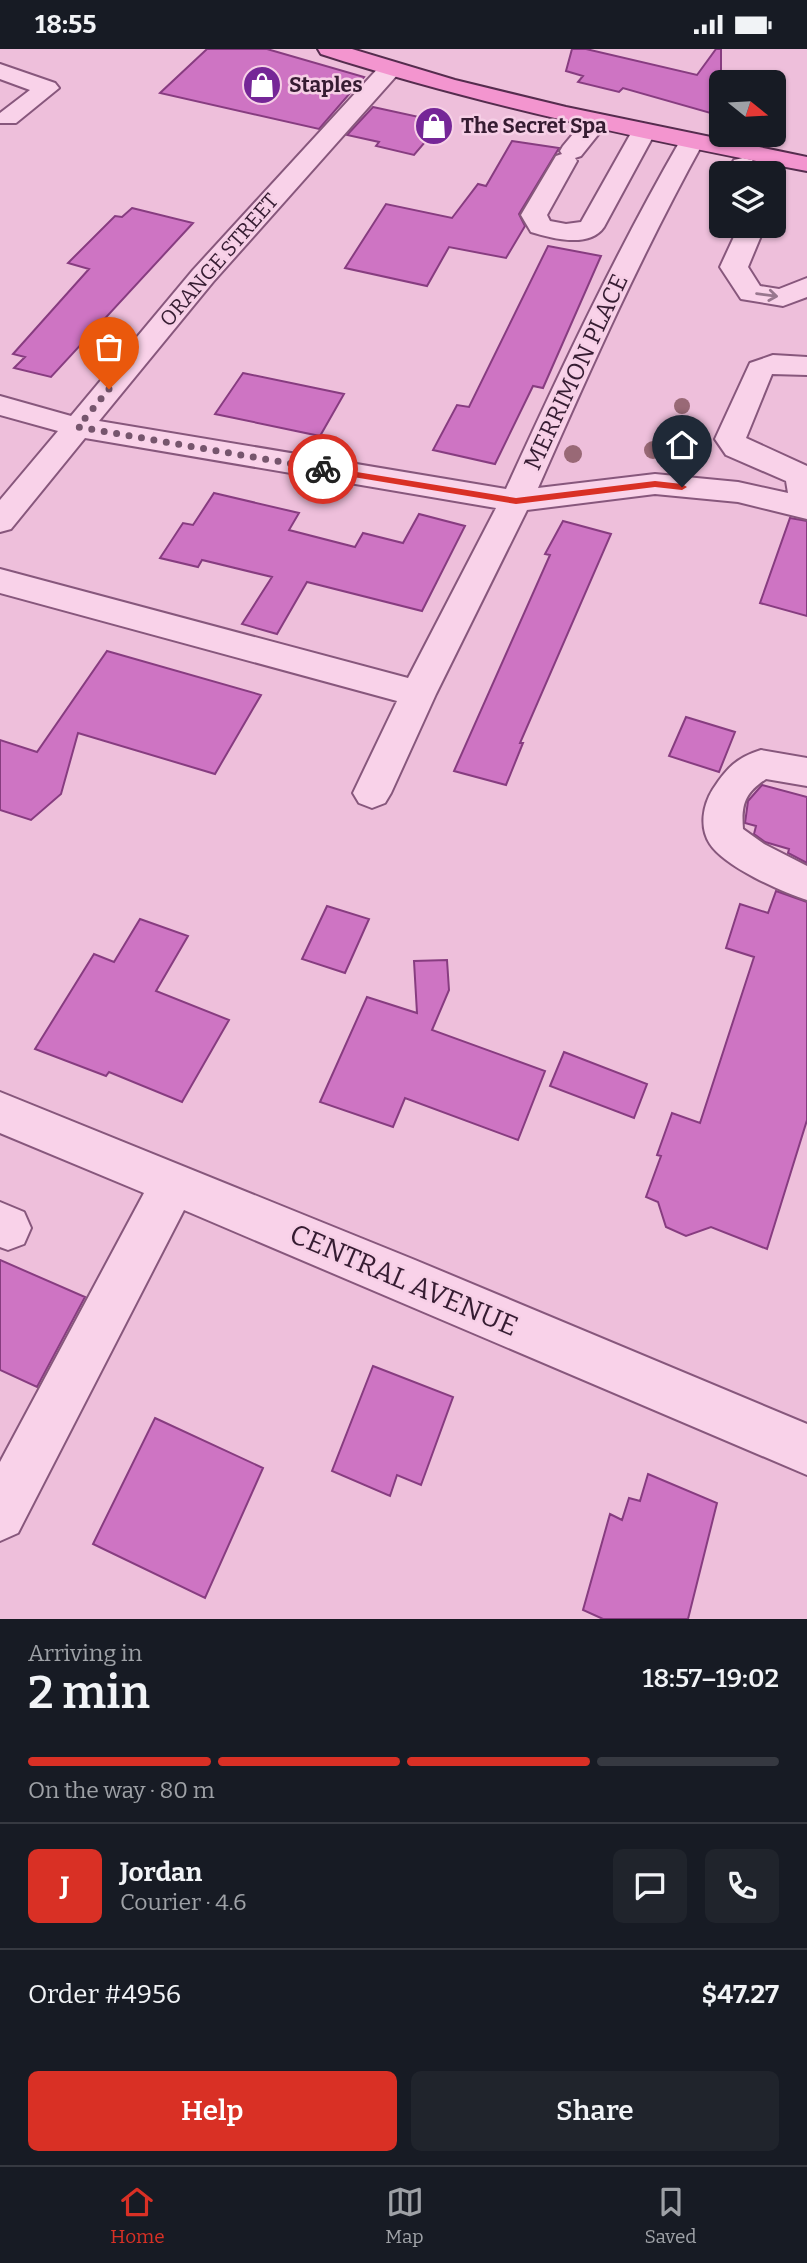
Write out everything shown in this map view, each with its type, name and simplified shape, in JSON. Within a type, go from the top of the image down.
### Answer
[{"type":"main road","points":[[329,49],[390,69],[597,121],[807,164]]},
{"type":"street","name":"ORANGE STREET","points":[[0,520],[203,276],[390,69]]},
{"type":"street","points":[[2,74],[47,88],[8,118]]},
{"type":"street","points":[[597,121],[569,156],[534,215],[540,226],[557,232],[579,233],[591,227],[644,131]]},
{"type":"street","name":"MERRIMON PLACE","points":[[372,793],[418,694],[516,501],[588,342],[650,215],[692,141]]},
{"type":"street","points":[[747,238],[734,267],[751,293],[783,297],[807,285]]},
{"type":"street","points":[[0,405],[78,427],[516,501],[655,484],[738,492],[804,507],[804,480],[797,474],[737,448],[730,439],[760,369],[773,364],[807,366]]},
{"type":"street","points":[[0,581],[418,694]]},
{"type":"street","points":[[807,772],[761,764],[741,777],[722,807],[726,836],[750,855],[807,884]]},
{"type":"street","name":"CENTRAL AVENUE","points":[[0,1112],[807,1450]]},
{"type":"street","points":[[0,1515],[173,1184]]},
{"type":"building","name":"Staples","points":[[207,49],[267,49],[364,77],[319,129],[160,93]]},
{"type":"building","points":[[572,49],[586,49],[697,75],[716,49],[721,49],[721,70],[709,70],[709,113],[623,88],[619,92],[578,82],[583,76],[566,71]]},
{"type":"building","points":[[373,107],[442,122],[414,155],[376,146],[379,142],[347,135]]},
{"type":"building","points":[[512,141],[559,148],[519,214],[525,226],[506,258],[449,247],[427,286],[345,268],[386,204],[452,218],[478,184],[486,186]]},
{"type":"building","points":[[132,208],[193,223],[51,377],[14,368],[25,357],[13,354],[89,269],[68,263],[115,216],[122,217]]},
{"type":"building","points":[[548,246],[601,256],[543,388],[533,386],[495,464],[433,450],[457,405],[469,407]]},
{"type":"building","points":[[243,373],[344,394],[320,436],[215,414]]},
{"type":"building","points":[[214,493],[299,513],[289,530],[355,547],[363,533],[403,543],[419,514],[465,526],[422,611],[307,582],[277,634],[242,624],[272,577],[202,560],[198,567],[160,558],[183,523],[193,525]]},
{"type":"building","points":[[790,518],[807,521],[807,616],[760,603]]},
{"type":"building","points":[[563,521],[611,534],[520,743],[523,743],[506,785],[454,771],[550,555],[545,554]]},
{"type":"building","points":[[107,651],[261,695],[215,774],[78,733],[61,794],[31,820],[0,810],[0,740],[37,752]]},
{"type":"building","points":[[686,717],[735,732],[719,772],[669,756]]},
{"type":"building","points":[[762,785],[807,797],[807,863],[788,853],[789,849],[765,842],[754,834],[756,826],[745,823],[748,801]]},
{"type":"building","points":[[776,891],[807,902],[807,1120],[767,1249],[711,1227],[686,1236],[666,1227],[658,1202],[646,1197],[661,1156],[657,1155],[672,1113],[700,1123],[754,957],[726,948],[740,904],[768,913]]},
{"type":"building","points":[[327,906],[369,919],[345,973],[302,959]]},
{"type":"building","points":[[140,919],[188,936],[156,991],[229,1020],[182,1102],[109,1072],[106,1076],[35,1049],[94,954],[114,962]]},
{"type":"building","points":[[447,960],[449,990],[432,1030],[545,1071],[518,1140],[405,1098],[393,1127],[320,1102],[367,997],[417,1013],[414,961]]},
{"type":"building","points":[[564,1052],[647,1084],[634,1118],[550,1086]]},
{"type":"building","points":[[0,1260],[85,1297],[37,1387],[0,1370]]},
{"type":"building","points":[[373,1366],[453,1397],[421,1485],[397,1475],[390,1496],[332,1471]]},
{"type":"building","points":[[155,1418],[263,1468],[205,1598],[93,1544]]},
{"type":"building","points":[[648,1474],[717,1503],[688,1619],[603,1619],[583,1610],[610,1514],[622,1520],[629,1498],[640,1501]]},
{"type":"way so far","points":[[109,389],[78,427],[323,469]]},
{"type":"place","name":"Staples","points":[[262,85]]},
{"type":"place","name":"The Secret Spa","points":[[434,126]]},
{"type":"route","points":[[323,469],[516,501],[655,484],[682,487]]}]
